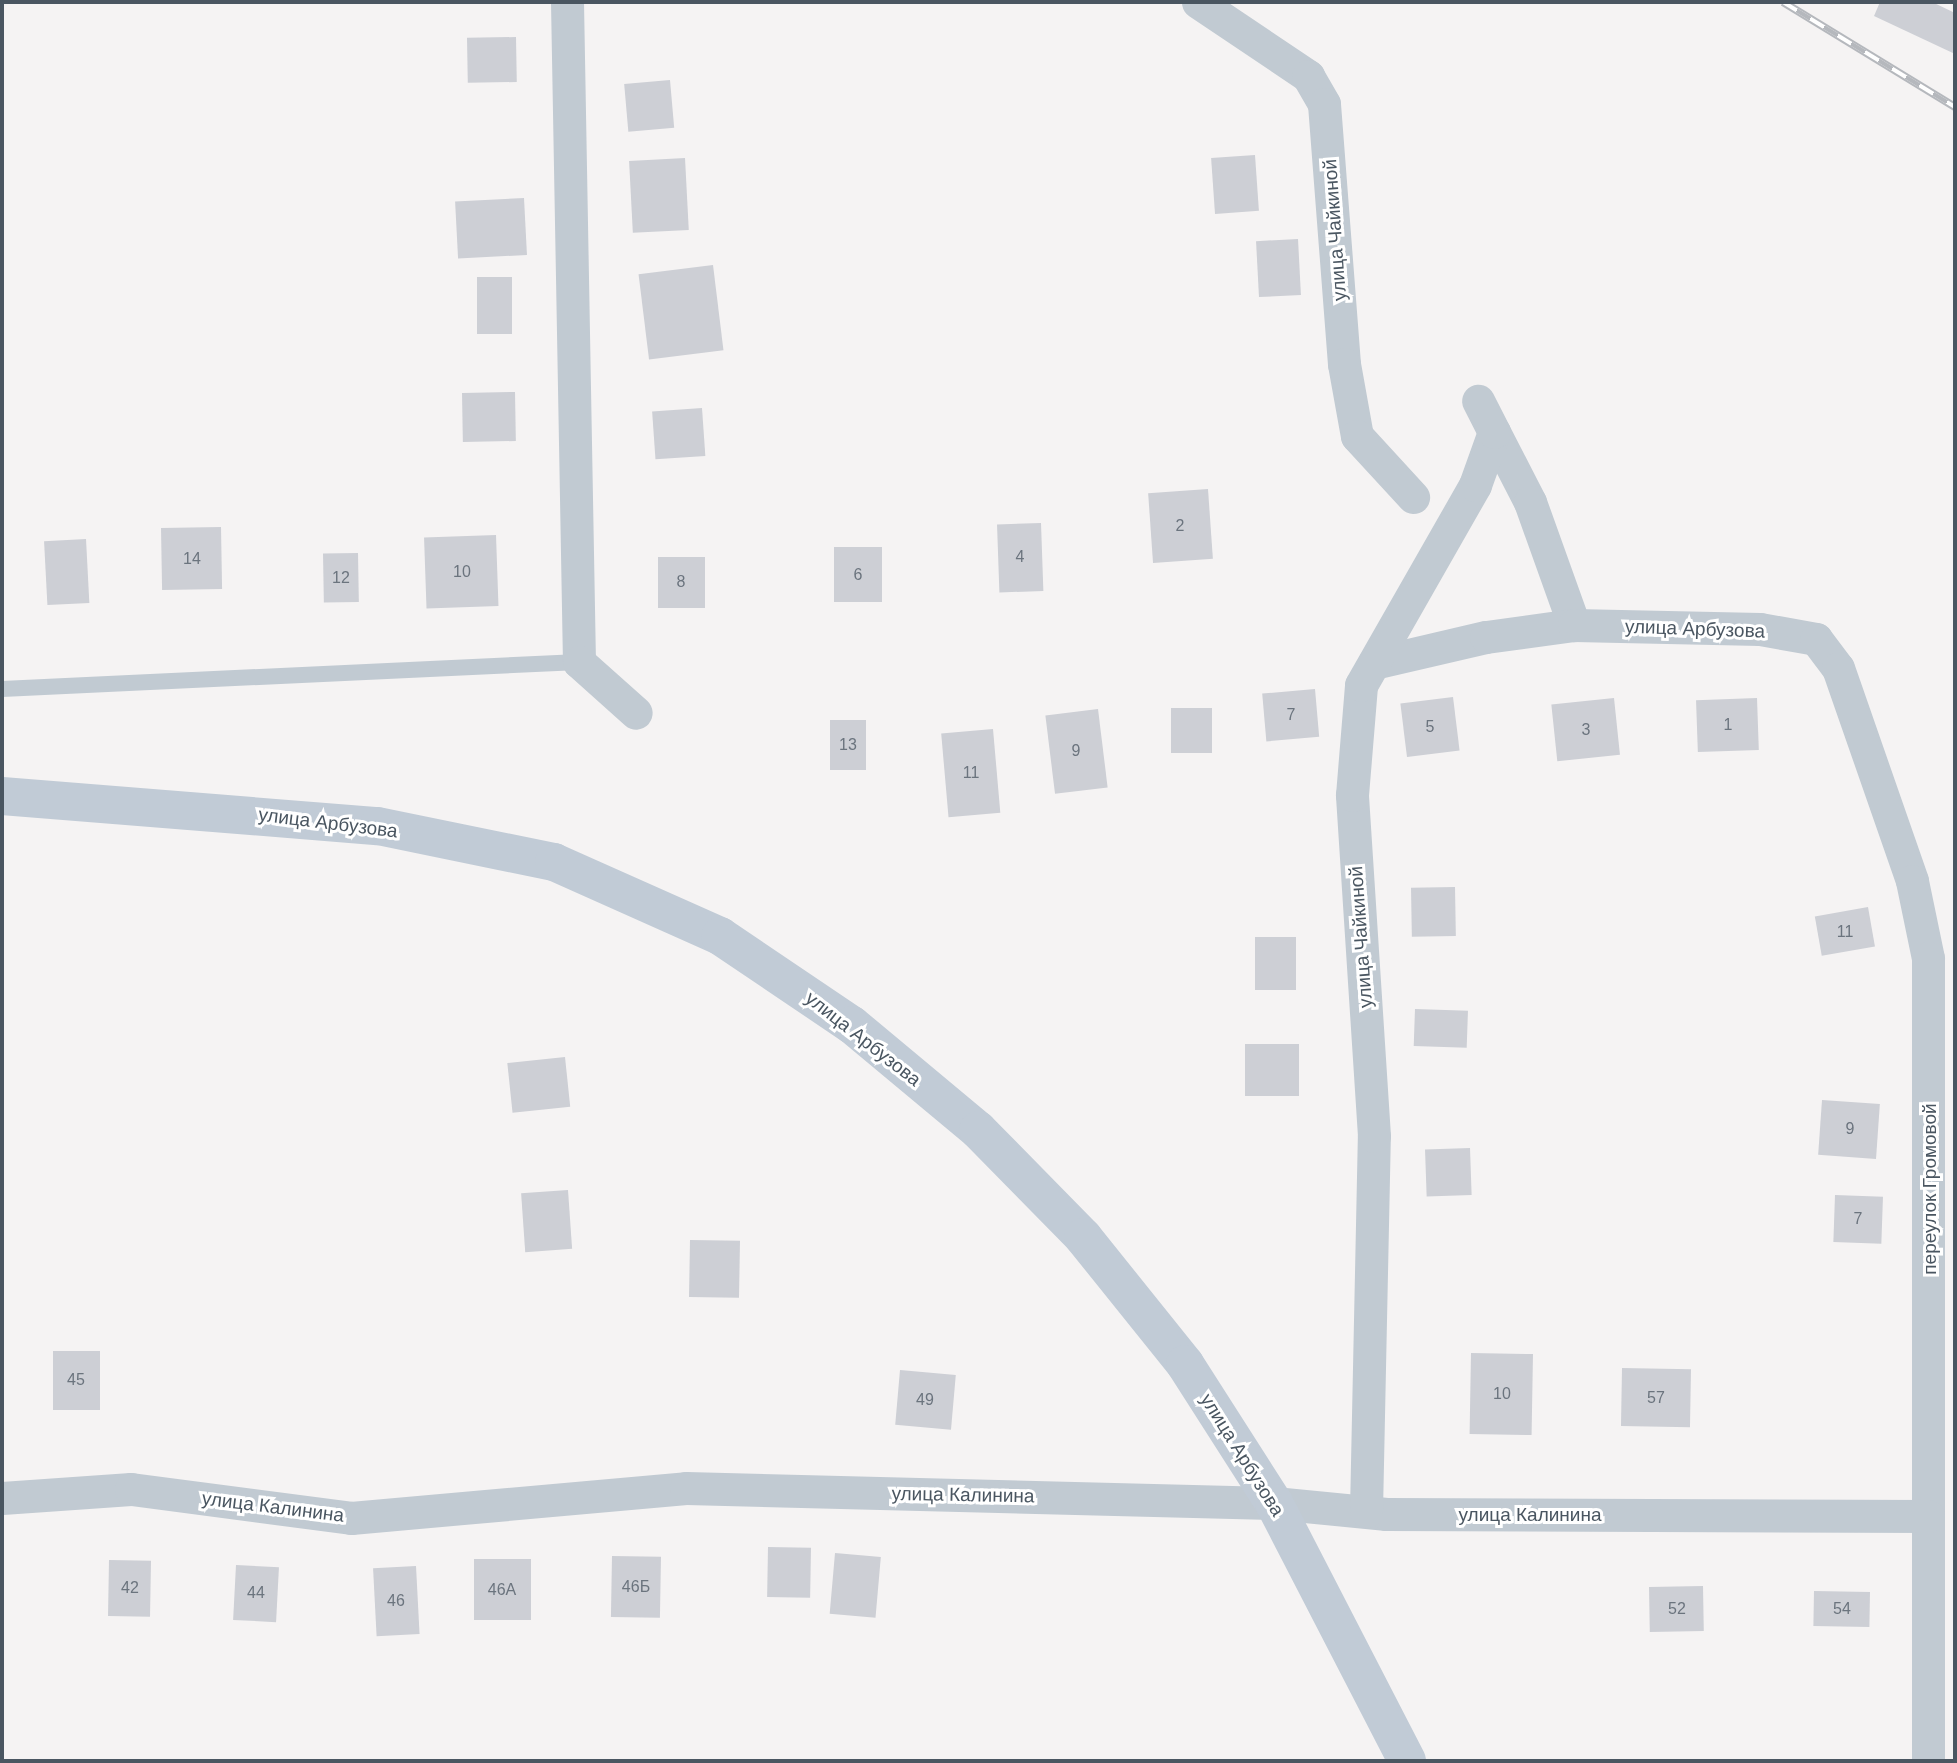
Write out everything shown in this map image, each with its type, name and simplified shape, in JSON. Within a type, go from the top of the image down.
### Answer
[{"type":"street","points":[[567,2],[579,662],[636,713]]},
{"type":"street","name":"улица Чайкиной","points":[[1198,2],[1308,76],[1324,104],[1344,364],[1357,436],[1413,497]]},
{"type":"street","points":[[1478,401],[1530,502],[1574,625]]},
{"type":"street","name":"улица Чайкиной","points":[[1366,1510],[1374,1136],[1352,794],[1361,685],[1475,485],[1494,432]]},
{"type":"street","name":"улица Арбузова","points":[[1374,663],[1486,637],[1574,625],[1760,629],[1816,639]]},
{"type":"street","name":"переулок Громовой","points":[[1816,639],[1854,703],[1912,881],[1928,958],[1928,1761]]},
{"type":"street","name":"улица Арбузова","points":[[2,796],[378,826],[554,862],[720,936],[852,1025],[978,1130],[1083,1237],[1185,1364],[1274,1503],[1407,1761]]},
{"type":"street","name":"улица Калинина","points":[[2,1498],[131,1489],[351,1518],[686,1488],[1274,1503],[1366,1510],[1928,1516]]},
{"type":"lane","points":[[2,689],[579,662]]},
{"type":"building","points":[[1880,2],[1932,2],[1955,13],[1955,54],[1874,16]]},
{"type":"building","points":[[516,37],[517,82],[468,83],[467,38]]},
{"type":"building","points":[[670,80],[674,128],[628,132],[624,84]]},
{"type":"building","points":[[1255,155],[1259,211],[1215,214],[1211,158]]},
{"type":"building","points":[[685,158],[689,230],[633,233],[629,161]]},
{"type":"building","points":[[524,198],[527,255],[458,259],[455,202]]},
{"type":"building","points":[[1298,239],[1301,295],[1259,297],[1256,241]]},
{"type":"building","points":[[713,265],[723,350],[649,359],[639,274]]},
{"type":"building","points":[[477,277],[512,277],[512,334],[477,334]]},
{"type":"building","points":[[515,392],[516,441],[463,442],[462,393]]},
{"type":"building","points":[[702,408],[705,456],[655,459],[652,411]]},
{"type":"building","points":[[1208,489],[1213,559],[1153,563],[1148,493]]},
{"type":"building","points":[[1041,523],[1043,591],[999,592],[997,525]]},
{"type":"building","points":[[221,527],[222,589],[162,590],[161,528]]},
{"type":"building","points":[[496,535],[498,606],[427,608],[424,538]]},
{"type":"building","points":[[86,539],[89,603],[47,605],[44,541]]},
{"type":"building","points":[[834,547],[882,547],[882,602],[834,602]]},
{"type":"building","points":[[358,553],[359,602],[324,603],[323,554]]},
{"type":"building","points":[[658,557],[705,557],[705,608],[658,608]]},
{"type":"building","points":[[1315,689],[1319,737],[1266,741],[1262,694]]},
{"type":"building","points":[[1453,697],[1460,751],[1407,757],[1400,703]]},
{"type":"building","points":[[1614,698],[1620,755],[1557,761],[1551,705]]},
{"type":"building","points":[[1757,698],[1759,750],[1698,752],[1696,700]]},
{"type":"building","points":[[1171,708],[1212,708],[1212,753],[1171,753]]},
{"type":"building","points":[[1098,709],[1108,787],[1055,794],[1045,715]]},
{"type":"building","points":[[830,720],[866,720],[866,770],[830,770]]},
{"type":"building","points":[[993,729],[1000,813],[949,817],[941,734]]},
{"type":"building","points":[[1455,887],[1456,936],[1412,937],[1411,888]]},
{"type":"building","points":[[1868,907],[1875,946],[1822,956],[1815,916]]},
{"type":"building","points":[[1255,937],[1296,937],[1296,990],[1255,990]]},
{"type":"building","points":[[1415,1009],[1468,1011],[1467,1048],[1414,1046]]},
{"type":"building","points":[[1245,1044],[1299,1044],[1299,1096],[1245,1096]]},
{"type":"building","points":[[565,1057],[570,1107],[513,1113],[507,1063]]},
{"type":"building","points":[[1822,1100],[1880,1104],[1876,1159],[1818,1155]]},
{"type":"building","points":[[1470,1148],[1472,1195],[1427,1197],[1425,1150]]},
{"type":"building","points":[[568,1190],[572,1249],[525,1252],[521,1193]]},
{"type":"building","points":[[1835,1195],[1883,1197],[1881,1244],[1833,1242]]},
{"type":"building","points":[[690,1240],[740,1241],[739,1298],[689,1297]]},
{"type":"building","points":[[53,1351],[100,1351],[100,1410],[53,1410]]},
{"type":"building","points":[[1471,1353],[1533,1354],[1532,1435],[1470,1434]]},
{"type":"building","points":[[1622,1368],[1691,1369],[1690,1427],[1621,1426]]},
{"type":"building","points":[[900,1370],[956,1375],[951,1430],[895,1425]]},
{"type":"building","points":[[768,1547],[811,1548],[810,1598],[767,1597]]},
{"type":"building","points":[[835,1553],[881,1557],[876,1618],[830,1614]]},
{"type":"building","points":[[612,1556],[661,1557],[660,1618],[611,1617]]},
{"type":"building","points":[[474,1559],[531,1559],[531,1620],[474,1620]]},
{"type":"building","points":[[109,1560],[151,1561],[150,1617],[108,1616]]},
{"type":"building","points":[[236,1565],[279,1567],[276,1622],[233,1620]]},
{"type":"building","points":[[416,1566],[420,1634],[377,1636],[373,1568]]},
{"type":"building","points":[[1703,1586],[1704,1631],[1650,1632],[1649,1587]]},
{"type":"building","points":[[1814,1591],[1870,1592],[1869,1627],[1813,1626]]},
{"type":"railway","points":[[1783,2],[1955,107]]}]
